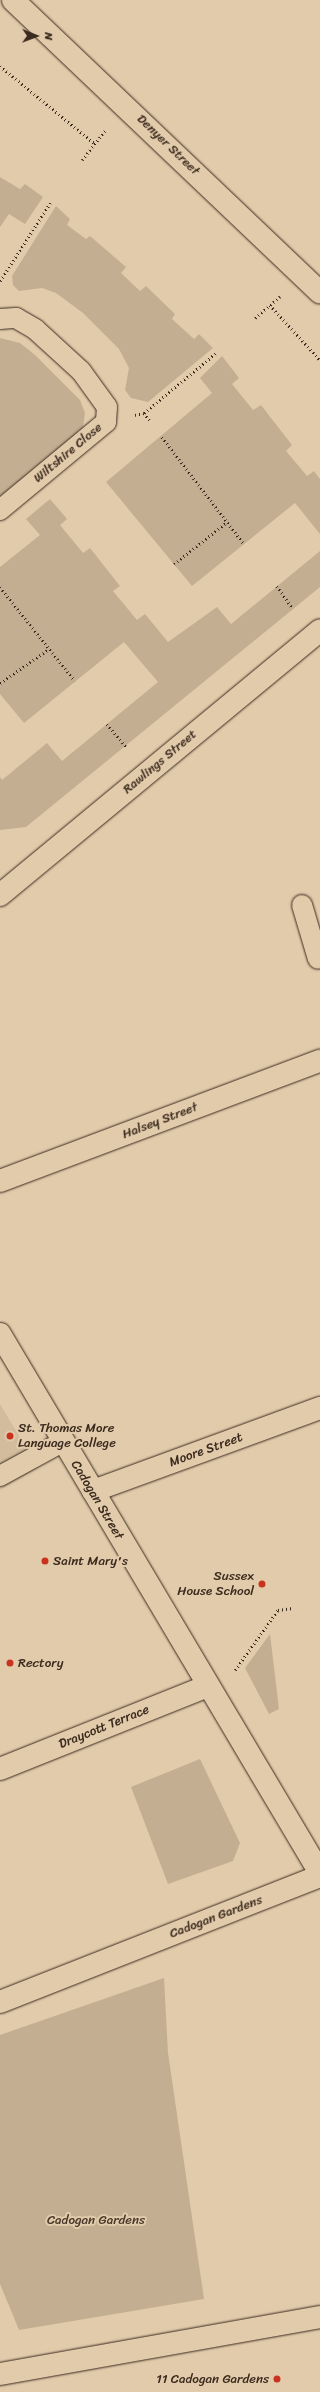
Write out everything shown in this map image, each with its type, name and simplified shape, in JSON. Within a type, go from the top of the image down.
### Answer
[{"type":"street","name":"Denyer Street","points":[[13,0],[320,292]]},
{"type":"street","name":"Rawlings Street","points":[[0,894],[320,630]]},
{"type":"street","name":"Halsey Street","points":[[0,1181],[320,1061]]},
{"type":"street","name":"Cadogan Street","points":[[0,1334],[62,1442],[93,1491],[211,1692]]},
{"type":"street","name":"Moore Street","points":[[93,1491],[320,1408]]},
{"type":"street","name":"Draycott Terrace","points":[[0,1769],[211,1692]]},
{"type":"street","points":[[211,1692],[320,1873]]},
{"type":"street","name":"Cadogan Gardens","points":[[0,2002],[320,1876]]},
{"type":"street","points":[[0,2374],[320,2316]]},
{"type":"lane","name":"Wiltshire Close","points":[[0,319],[16,318],[59,350],[97,390],[107,407],[106,422],[0,510]]},
{"type":"lane","points":[[302,905],[318,959]]},
{"type":"lane","points":[[0,1476],[62,1442]]},
{"type":"path","points":[[0,66],[94,143],[82,160]]},
{"type":"path","points":[[0,281],[50,203]]},
{"type":"path","points":[[270,305],[320,360]]},
{"type":"path","points":[[106,422],[144,413],[216,352]]},
{"type":"path","points":[[144,413],[150,421]]},
{"type":"path","points":[[162,437],[244,544]]},
{"type":"path","points":[[174,564],[227,522]]},
{"type":"path","points":[[277,586],[294,609]]},
{"type":"path","points":[[0,587],[75,681]]},
{"type":"path","points":[[0,683],[49,649]]},
{"type":"path","points":[[107,724],[126,747]]},
{"type":"path","points":[[211,1692],[278,1610],[293,1608]]},
{"type":"shaded area","name":"St. Thomas More Language College","points":[[0,1404],[38,1468],[0,1490]]},
{"type":"green space","points":[[0,177],[20,189],[25,184],[43,197],[25,224],[9,214],[0,227]]},
{"type":"green space","points":[[56,206],[70,219],[67,225],[86,239],[90,236],[126,267],[121,273],[140,291],[146,286],[175,314],[172,319],[194,339],[199,334],[213,348],[148,402],[131,398],[125,390],[129,368],[119,349],[83,313],[56,293],[42,288],[19,291],[13,285],[12,276]]},
{"type":"green space","points":[[0,338],[20,343],[35,355],[80,400],[85,413],[83,427],[74,438],[0,498]]},
{"type":"green space","points":[[222,356],[239,378],[232,384],[253,410],[261,405],[292,445],[286,451],[307,476],[314,471],[320,479],[320,534],[295,503],[192,586],[106,482],[212,393],[200,378]]},
{"type":"green space","points":[[50,499],[67,519],[60,525],[83,553],[90,548],[120,586],[113,591],[137,620],[145,614],[168,642],[217,607],[231,624],[320,551],[320,587],[26,827],[0,830],[0,777],[2,780],[47,743],[62,761],[158,682],[124,642],[24,723],[0,694],[0,567],[40,535],[26,519]]},
{"type":"green space","points":[[270,1634],[279,1709],[269,1714],[245,1668]]},
{"type":"green space","points":[[200,1759],[240,1843],[233,1861],[168,1884],[131,1787]]},
{"type":"green space","name":"Cadogan Gardens","points":[[164,1978],[168,2053],[204,2299],[19,2330],[0,2284],[0,2035]]},
{"type":"place","name":"St. Thomas More Language College","points":[[10,1436]]},
{"type":"place","name":"Saint Mary's","points":[[45,1561]]},
{"type":"place","name":"Sussex House School","points":[[262,1584]]},
{"type":"place","name":"Rectory","points":[[10,1663]]},
{"type":"place","name":"11 Cadogan Gardens","points":[[277,2379]]}]
